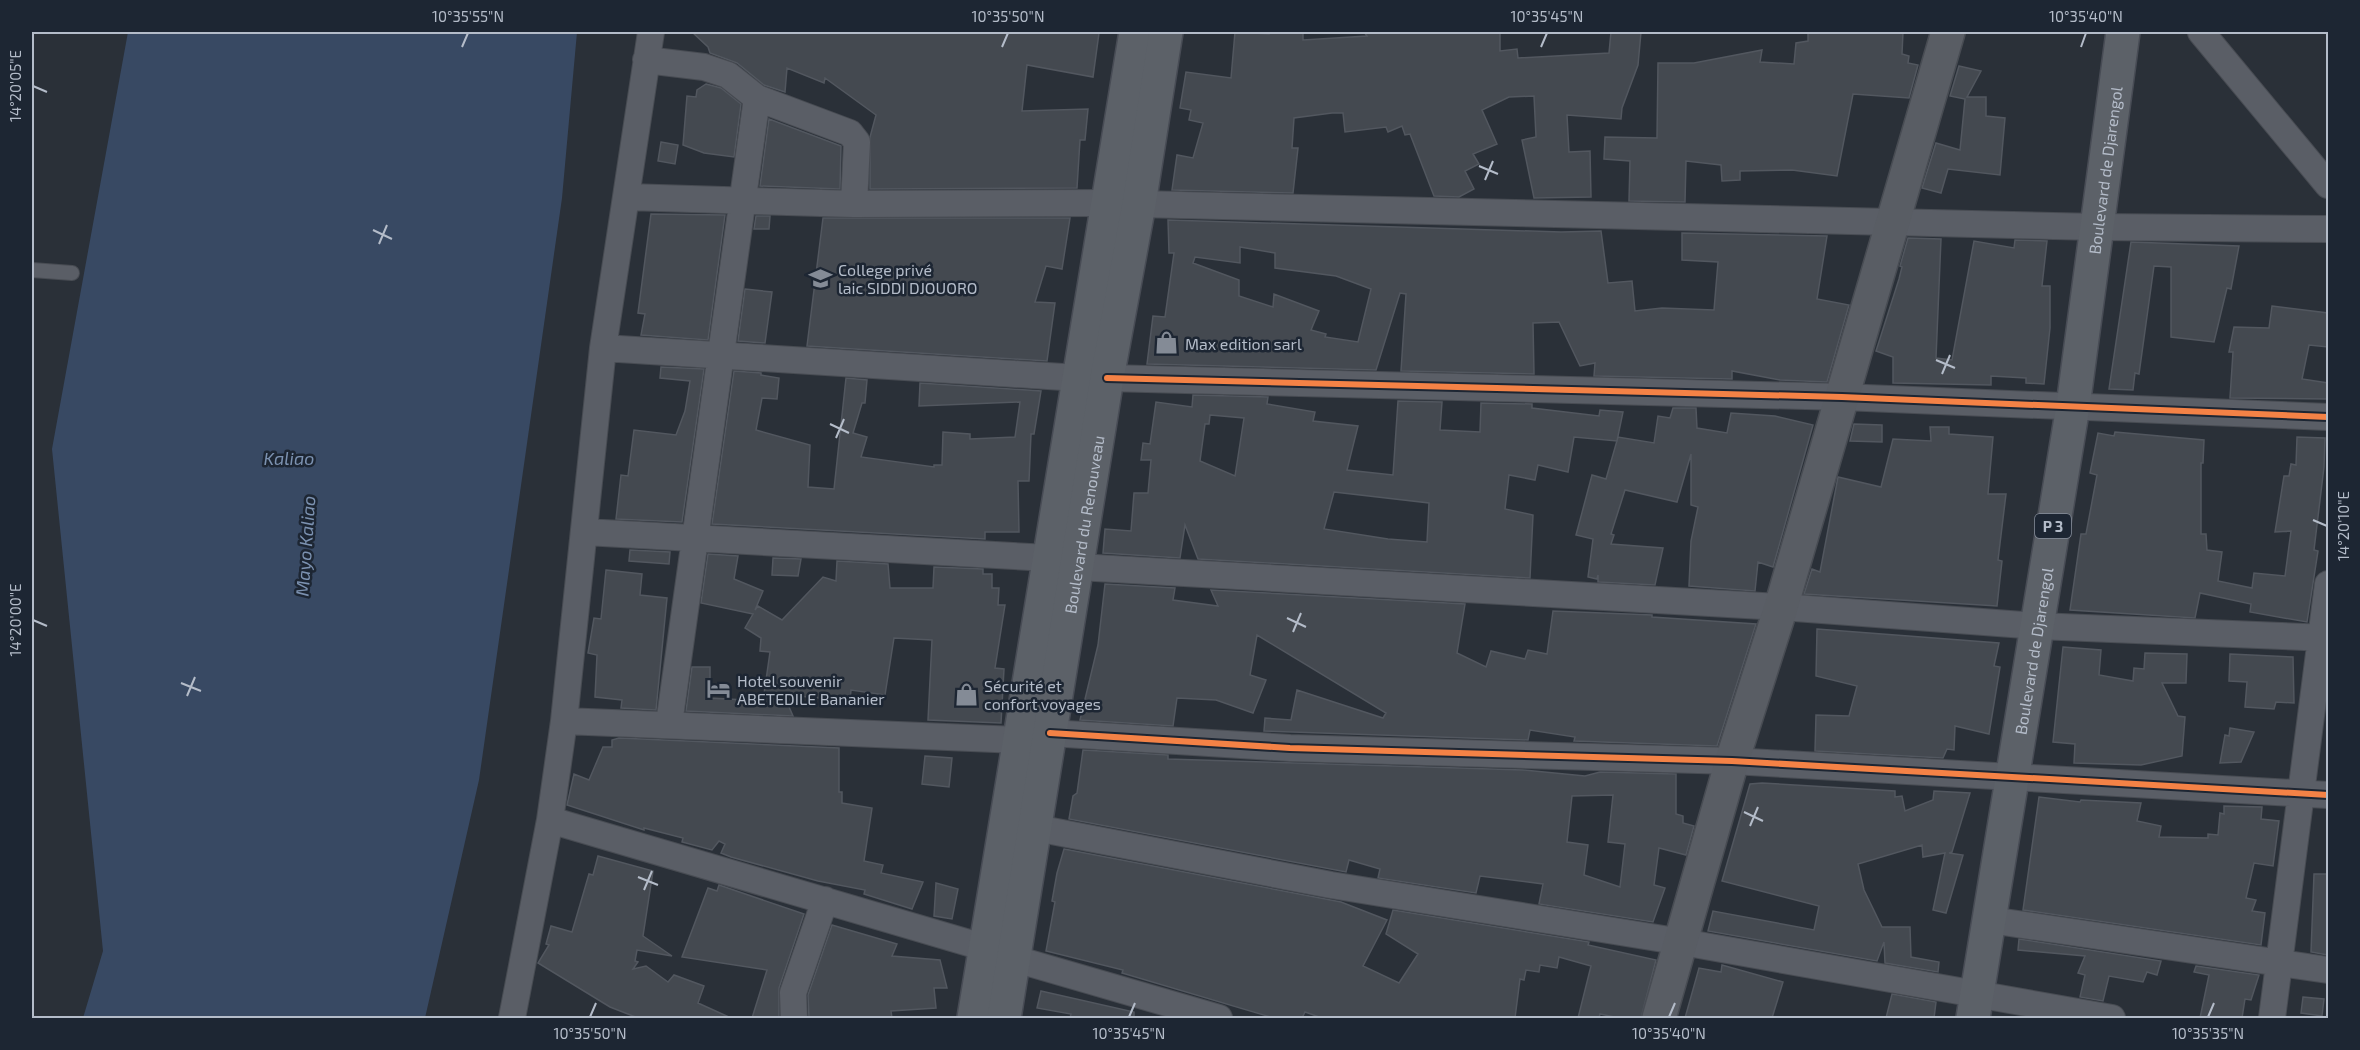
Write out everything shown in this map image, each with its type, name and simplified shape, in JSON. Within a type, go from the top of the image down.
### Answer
[{"type":"main road","name":"Boulevard du Renouveau","points":[[1124,204],[1136,32]]},
{"type":"main road","name":"Boulevard du Renouveau","points":[[1004,1018],[1000,953],[1034,736],[1124,204],[1166,32]]},
{"type":"main road","points":[[1659,1018],[1732,761],[1781,608],[1948,32]]},
{"type":"main road","name":"Boulevard de Djarengol","points":[[1975,1006],[2073,406],[2123,32]]},
{"type":"main road","name":"Boulevard du Renouveau","points":[[974,1018],[1000,953],[1036,828],[1034,736]]},
{"type":"street","points":[[512,1018],[549,820],[564,721],[603,348],[651,32]]},
{"type":"street","points":[[2201,32],[2328,185]]},
{"type":"street","points":[[646,60],[705,67],[728,75],[757,98],[854,136],[857,142],[854,204]]},
{"type":"street","points":[[669,724],[719,355],[757,98]]},
{"type":"street","points":[[627,197],[854,204],[1124,204],[2098,227],[2328,229]]},
{"type":"street","points":[[603,348],[1093,378],[1842,398],[2328,417]]},
{"type":"street","points":[[585,532],[694,537],[2037,626],[2325,638]]},
{"type":"street","points":[[2272,1018],[2325,638],[2328,584]]},
{"type":"street","points":[[564,721],[1034,736],[1290,748],[1732,761],[2013,775],[2328,795]]},
{"type":"street","points":[[549,820],[1220,1018]]},
{"type":"street","points":[[1036,828],[1331,885],[1682,942],[1975,1006],[2112,1018]]},
{"type":"street","points":[[794,1018],[794,993],[825,900]]},
{"type":"street","points":[[1990,920],[2280,961],[2328,970]]},
{"type":"lane","points":[[32,270],[72,273]]},
{"type":"water","name":"Kaliao","points":[[128,32],[577,32],[562,198],[479,780],[425,1018],[83,1018],[103,951],[52,449]]},
{"type":"building","points":[[692,32],[1099,33],[1093,77],[1027,65],[1022,111],[1088,109],[1085,140],[1080,140],[1077,188],[870,189],[870,137],[876,115],[825,78],[824,83],[787,68],[785,92],[764,85],[737,63],[710,53],[708,47]]},
{"type":"building","points":[[1235,32],[1269,34],[1269,32],[1303,32],[1303,40],[1367,36],[1364,32],[1500,32],[1500,51],[1517,49],[1518,58],[1609,53],[1611,32],[1641,32],[1638,65],[1622,108],[1621,119],[1567,115],[1569,152],[1590,151],[1591,197],[1534,198],[1522,140],[1536,137],[1534,96],[1509,97],[1482,110],[1497,144],[1473,154],[1479,164],[1465,171],[1474,189],[1459,197],[1434,196],[1410,134],[1405,135],[1402,126],[1388,132],[1386,127],[1345,132],[1343,113],[1294,118],[1292,148],[1298,148],[1293,193],[1172,190],[1177,155],[1193,158],[1203,123],[1189,120],[1191,110],[1180,108],[1186,72],[1231,78]]},
{"type":"building","points":[[1808,32],[1903,32],[1902,54],[1909,56],[1908,63],[1918,65],[1909,98],[1853,94],[1837,176],[1792,170],[1740,171],[1740,180],[1722,181],[1721,165],[1686,161],[1685,202],[1629,201],[1630,161],[1604,159],[1605,137],[1657,138],[1658,63],[1694,63],[1762,50],[1760,62],[1794,64],[1796,43],[1808,41]]},
{"type":"building","points":[[1959,66],[1981,71],[1967,97],[1986,97],[1986,116],[2005,118],[2000,175],[1948,169],[1941,193],[1922,188],[1936,143],[1960,150],[1965,99],[1950,96]]},
{"type":"building","points":[[706,84],[721,88],[741,104],[734,157],[704,153],[683,145],[687,96],[696,97],[697,90]]},
{"type":"building","points":[[769,119],[841,146],[840,189],[760,186]]},
{"type":"building","points":[[661,142],[678,145],[675,164],[658,161]]},
{"type":"building","points":[[651,214],[725,215],[708,340],[641,335],[645,314],[638,313]]},
{"type":"building","points":[[756,216],[770,216],[769,229],[754,229]]},
{"type":"building","points":[[823,218],[1070,218],[1062,269],[1046,266],[1035,302],[1055,303],[1047,361],[807,346]]},
{"type":"building","points":[[1168,220],[1561,232],[1601,231],[1608,283],[1632,281],[1635,311],[1662,308],[1714,310],[1718,262],[1682,260],[1682,233],[1827,236],[1817,299],[1849,305],[1827,382],[1780,380],[1732,371],[1732,379],[1594,376],[1595,363],[1580,366],[1559,322],[1533,323],[1534,374],[1401,371],[1406,294],[1400,293],[1376,370],[1147,364],[1153,316],[1165,317],[1174,253],[1169,253]],"holes":[[[1240,247],[1275,253],[1275,268],[1336,276],[1371,289],[1358,342],[1325,337],[1326,334],[1311,330],[1319,311],[1274,294],[1273,307],[1239,296],[1239,280],[1193,263],[1195,257],[1240,263]]]},
{"type":"building","points":[[1908,238],[1941,239],[1936,358],[1952,360],[1974,241],[2014,248],[2015,240],[2047,241],[2042,286],[2050,286],[2050,328],[2044,384],[2026,383],[2026,378],[1991,376],[1991,385],[1893,383],[1893,357],[1876,351],[1899,279],[1902,267],[1900,266]]},
{"type":"building","points":[[2131,242],[2239,246],[2231,289],[2227,288],[2214,342],[2171,337],[2171,267],[2154,266],[2139,374],[2135,373],[2133,390],[2109,389]]},
{"type":"building","points":[[745,289],[772,292],[765,343],[738,341]]},
{"type":"building","points":[[2272,306],[2328,313],[2328,347],[2309,345],[2302,379],[2328,383],[2328,399],[2230,398],[2233,352],[2229,352],[2234,327],[2269,328]]},
{"type":"building","points":[[661,367],[704,369],[682,522],[616,519],[621,475],[628,476],[634,430],[676,435],[685,411],[690,381],[660,378]]},
{"type":"building","points":[[734,371],[761,373],[761,375],[779,378],[777,399],[762,398],[756,430],[810,445],[808,487],[834,489],[846,378],[867,380],[865,403],[862,403],[853,433],[867,437],[861,457],[934,467],[934,465],[942,465],[943,432],[970,434],[970,439],[1015,437],[1020,402],[919,406],[920,383],[1041,391],[1034,434],[1031,434],[1029,481],[1018,481],[1019,532],[985,532],[985,539],[712,524]]},
{"type":"building","points":[[1193,395],[1268,397],[1267,404],[1315,412],[1313,421],[1358,426],[1347,470],[1393,475],[1398,401],[1442,402],[1440,430],[1480,432],[1481,403],[1532,404],[1532,408],[1599,416],[1600,410],[1623,412],[1617,441],[1574,437],[1568,472],[1538,465],[1535,480],[1509,475],[1505,509],[1533,515],[1530,578],[1198,559],[1185,525],[1180,558],[1103,553],[1105,529],[1131,531],[1134,493],[1148,493],[1151,460],[1141,460],[1143,443],[1150,444],[1156,402],[1192,407]],"holes":[[[1210,415],[1244,418],[1235,476],[1200,461],[1205,424],[1209,424]],[[1334,492],[1429,503],[1427,542],[1388,539],[1324,529]]]},
{"type":"building","points":[[1673,408],[1696,408],[1697,428],[1727,433],[1731,413],[1775,416],[1813,425],[1773,567],[1758,562],[1755,591],[1689,586],[1691,541],[1698,507],[1691,505],[1691,454],[1677,502],[1625,490],[1611,534],[1614,535],[1611,544],[1663,548],[1655,585],[1598,582],[1598,575],[1597,579],[1588,577],[1593,539],[1576,535],[1592,475],[1606,479],[1618,437],[1654,443],[1658,416],[1670,418]]},
{"type":"building","points":[[1854,424],[1882,425],[1882,442],[1850,441]]},
{"type":"building","points":[[1930,427],[1949,427],[1949,434],[1993,437],[1988,494],[2006,494],[1998,560],[2002,561],[1997,606],[1804,594],[1812,569],[1820,572],[1838,477],[1881,487],[1893,439],[1931,441]]},
{"type":"building","points":[[2115,432],[2204,440],[2203,463],[2201,463],[2201,534],[2206,534],[2207,550],[2222,552],[2218,581],[2252,588],[2254,573],[2285,576],[2291,531],[2275,532],[2284,476],[2289,476],[2291,464],[2296,465],[2297,437],[2325,438],[2324,467],[2314,550],[2318,551],[2307,622],[2250,612],[2251,604],[2200,593],[2195,618],[2070,610],[2081,534],[2086,534],[2097,475],[2090,473],[2098,433],[2114,436]]},
{"type":"building","points":[[630,550],[670,552],[669,564],[629,561]]},
{"type":"building","points":[[708,554],[738,556],[734,579],[763,591],[755,610],[758,606],[782,620],[823,577],[836,581],[837,561],[888,564],[890,588],[933,588],[934,567],[983,569],[983,574],[992,574],[992,588],[999,588],[998,605],[1005,605],[995,668],[1004,669],[1001,723],[928,720],[932,640],[894,638],[885,695],[851,690],[850,701],[798,696],[798,700],[786,700],[793,716],[686,711],[692,667],[710,667],[710,698],[763,701],[770,652],[760,651],[761,638],[745,628],[753,614],[701,603]]},
{"type":"building","points":[[773,558],[801,559],[798,576],[772,575]]},
{"type":"building","points":[[606,570],[642,574],[640,595],[667,598],[656,710],[621,708],[622,700],[595,697],[597,655],[588,653],[594,618],[601,619]]},
{"type":"building","points":[[1105,584],[1175,588],[1173,600],[1218,606],[1211,590],[1465,604],[1457,653],[1486,667],[1491,651],[1525,659],[1528,650],[1547,654],[1553,611],[1652,615],[1652,617],[1756,624],[1717,746],[1574,741],[1575,737],[1530,730],[1528,740],[1264,731],[1265,718],[1291,720],[1297,690],[1383,718],[1386,713],[1257,635],[1250,675],[1266,680],[1253,713],[1216,700],[1177,698],[1173,726],[1080,720],[1098,645]]},
{"type":"building","points":[[1817,629],[1999,643],[1994,666],[2000,667],[1989,734],[1955,726],[1954,750],[1947,749],[1943,758],[1815,751],[1816,715],[1849,716],[1857,686],[1816,676]]},
{"type":"building","points":[[2063,647],[2101,650],[2099,675],[2133,681],[2134,668],[2144,669],[2145,653],[2187,654],[2186,683],[2162,683],[2178,716],[2185,717],[2182,756],[2141,765],[2074,763],[2075,744],[2053,742]]},
{"type":"building","points":[[2230,654],[2293,657],[2294,703],[2276,702],[2274,709],[2245,707],[2247,682],[2229,681]]},
{"type":"building","points":[[2230,728],[2254,732],[2241,762],[2220,763],[2225,735],[2229,736]]},
{"type":"building","points":[[619,738],[839,748],[839,792],[842,792],[842,803],[872,808],[864,861],[883,865],[881,873],[923,882],[912,909],[864,894],[865,890],[818,881],[731,857],[721,853],[725,844],[719,841],[712,850],[682,842],[683,838],[644,828],[644,830],[567,805],[574,774],[589,780],[603,747],[612,747],[612,740]]},
{"type":"building","points":[[1083,750],[1168,755],[1168,759],[1523,770],[1585,776],[1600,772],[1676,774],[1676,814],[1683,816],[1683,823],[1694,826],[1686,855],[1659,848],[1654,885],[1665,888],[1653,922],[1539,904],[1543,884],[1480,876],[1476,893],[1378,878],[1380,869],[1349,860],[1346,872],[1069,819],[1073,796],[1077,793]],"holes":[[[1613,795],[1608,842],[1625,844],[1620,887],[1584,875],[1588,845],[1567,842],[1572,796]]]},
{"type":"building","points":[[925,756],[952,758],[949,787],[922,784]]},
{"type":"building","points":[[1750,784],[1895,791],[1895,797],[1902,796],[1905,811],[1933,800],[1934,791],[1970,793],[1952,852],[1949,853],[1963,855],[1946,913],[1933,910],[1945,853],[1923,857],[1922,845],[1858,864],[1864,890],[1882,927],[1910,927],[1911,957],[1939,962],[1938,972],[1885,963],[1884,942],[1877,961],[1708,931],[1713,911],[1814,930],[1819,906],[1722,881]]},
{"type":"building","points":[[2039,797],[2080,802],[2081,800],[2141,803],[2137,821],[2161,826],[2159,837],[2208,838],[2208,834],[2218,835],[2220,813],[2224,814],[2224,806],[2262,807],[2261,819],[2279,821],[2273,866],[2254,863],[2246,898],[2256,900],[2252,911],[2265,913],[2261,945],[2023,910]]},
{"type":"building","points":[[1064,849],[1341,902],[1387,920],[1363,966],[1399,983],[1418,954],[1386,934],[1393,910],[1589,942],[1588,945],[1656,960],[1641,1018],[1619,1018],[1600,1014],[1599,1018],[1578,1018],[1591,966],[1559,957],[1557,968],[1540,965],[1539,972],[1526,970],[1524,980],[1520,979],[1515,1018],[1322,1018],[1305,1012],[1302,1018],[1274,1018],[1122,973],[1123,970],[1046,951],[1055,902],[1052,901]]},
{"type":"building","points":[[598,856],[653,871],[643,936],[672,956],[637,950],[635,961],[638,962],[633,969],[646,966],[668,982],[674,975],[704,986],[698,1003],[731,1018],[638,1018],[610,1007],[538,963],[549,945],[546,944],[551,926],[572,932],[589,874],[593,875]]},
{"type":"building","points":[[2314,874],[2328,874],[2328,955],[2311,952]]},
{"type":"building","points":[[936,883],[958,889],[952,919],[934,916]]},
{"type":"building","points":[[719,885],[804,914],[779,988],[779,1018],[752,1018],[767,970],[682,957],[708,888],[717,891]]},
{"type":"building","points":[[832,925],[897,944],[892,956],[940,960],[947,988],[934,988],[936,1008],[891,1011],[892,1018],[809,1018],[808,995]]},
{"type":"building","points":[[2019,939],[2161,961],[2157,975],[2147,972],[2143,982],[2109,976],[2103,1001],[2080,997],[2085,975],[2078,973],[2085,956],[2018,950]]},
{"type":"building","points":[[1722,965],[1783,982],[1772,1018],[1685,1018],[1699,968],[1721,972]]},
{"type":"building","points":[[2196,966],[2259,975],[2251,1000],[2245,999],[2242,1018],[2200,1018],[2209,975],[2194,972]]},
{"type":"building","points":[[1041,991],[1134,1012],[1134,1018],[1070,1018],[1071,1014],[1037,1008]]},
{"type":"building","points":[[1892,994],[1936,1002],[1934,1018],[1886,1018]]},
{"type":"building","points":[[2303,997],[2324,999],[2322,1016],[2301,1013]]},
{"type":"cycle path","points":[[1107,378],[1842,397],[2328,417]]},
{"type":"cycle path","points":[[1050,733],[1290,748],[1732,761],[2328,795]]},
{"type":"place","name":"College privé laic SIDDI DJOUORO","points":[[820,278]]},
{"type":"place","name":"Max edition sarl","points":[[1167,343]]},
{"type":"place","name":"Hotel souvenir ABETEDILE Bananier","points":[[719,689]]},
{"type":"place","name":"Sécurité et confort voyages","points":[[966,694]]},
{"type":"water label","name":"Mayo Kaliao","points":[[305,546]]}]
